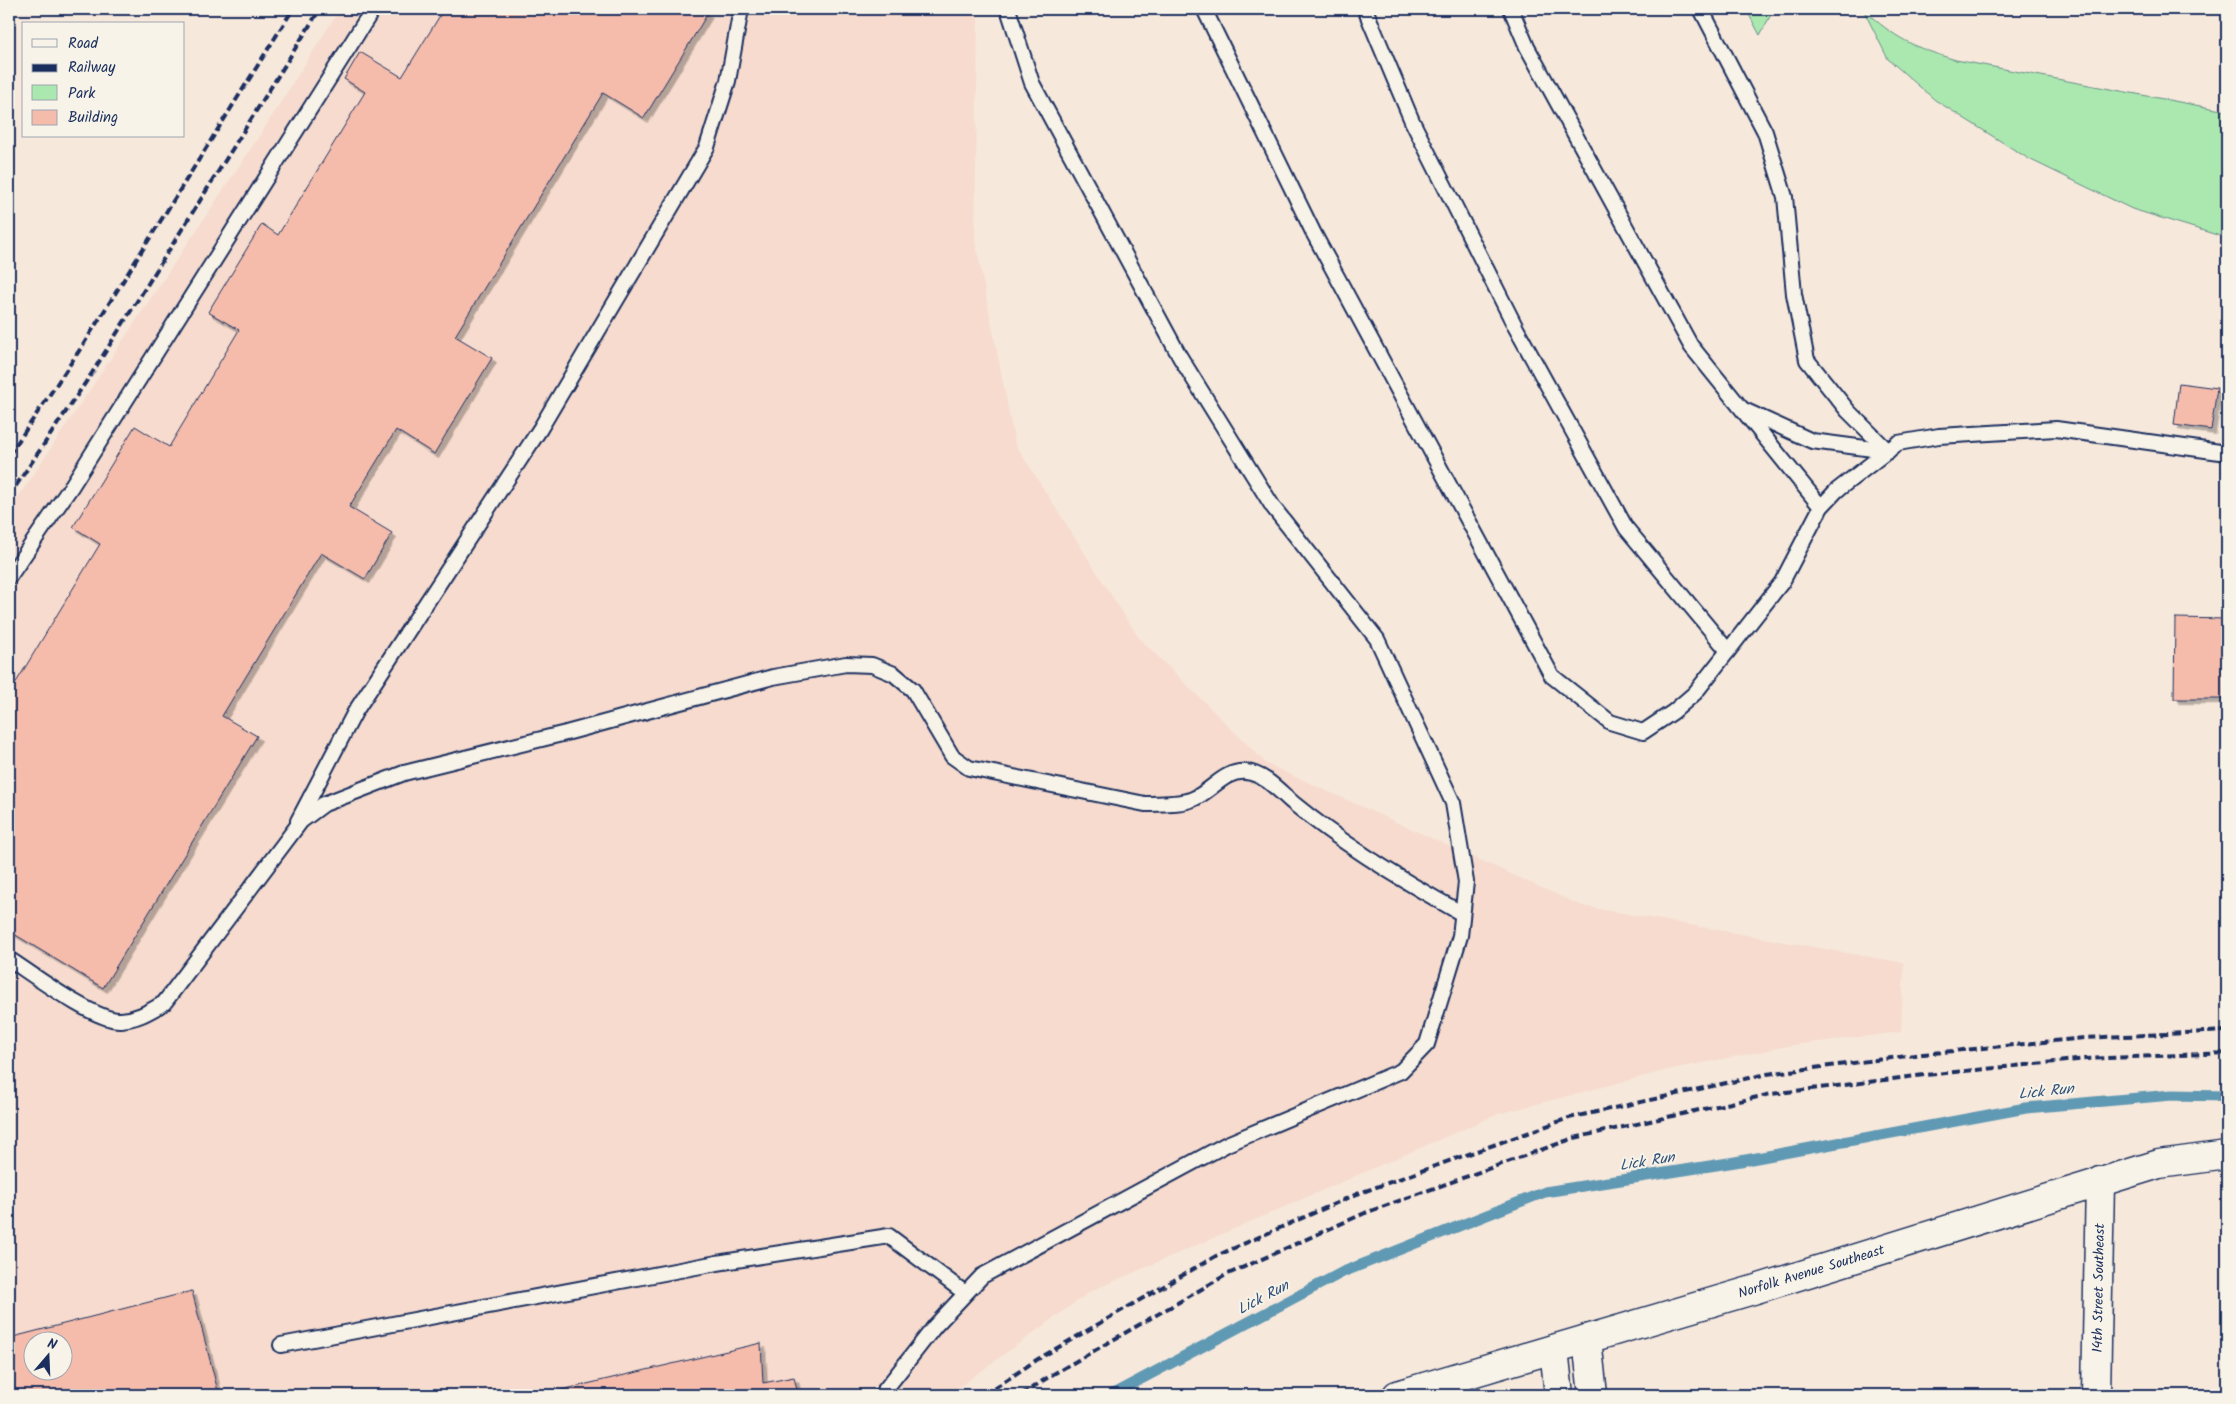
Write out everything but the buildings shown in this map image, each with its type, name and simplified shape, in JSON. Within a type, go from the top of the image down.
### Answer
[{"type":"street","name":"Norfolk Avenue Southeast","points":[[1397,1395],[1588,1339],[2100,1181],[2159,1164],[2227,1155]]},
{"type":"street","name":"14th Street Southeast","points":[[2096,1395],[2100,1181]]},
{"type":"street","points":[[1588,1339],[1593,1395]]},
{"type":"street","points":[[1554,1349],[1559,1395]]},
{"type":"lane","points":[[9,577],[71,487],[373,9]]},
{"type":"lane","points":[[292,832],[356,712],[540,430],[707,147],[728,80],[740,9]]},
{"type":"lane","points":[[881,1395],[935,1326],[982,1276],[1227,1144],[1401,1071],[1427,1044],[1460,936],[1466,882],[1453,804],[1377,639],[1272,507],[1180,357],[1032,83],[1008,9]]},
{"type":"lane","points":[[1204,9],[1314,234],[1552,676],[1610,722],[1643,732],[1673,712],[1695,693],[1782,582],[1822,507],[1836,492],[1898,442],[1939,436],[2056,429],[2227,453]]},
{"type":"lane","points":[[1364,9],[1412,121],[1516,328],[1626,528],[1728,651]]},
{"type":"lane","points":[[1511,9],[1528,47],[1691,346],[1822,507]]},
{"type":"lane","points":[[1701,9],[1765,132],[1785,197],[1794,294],[1807,360],[1848,411],[1888,450]]},
{"type":"lane","points":[[1741,409],[1812,441],[1888,450]]},
{"type":"lane","points":[[9,959],[99,1016],[120,1020],[143,1016],[164,1003],[292,832],[301,821],[324,804],[404,773],[773,677],[846,664],[872,665],[894,674],[913,690],[952,756],[969,768],[1144,804],[1172,803],[1193,799],[1228,775],[1246,772],[1264,778],[1321,826],[1424,892],[1462,913]]},
{"type":"lane","points":[[281,1345],[717,1263],[889,1236],[965,1293]]},
{"type":"shaded area","points":[[340,9],[978,9],[975,240],[1015,444],[1138,637],[1267,764],[1582,906],[1904,963],[1901,1032],[1793,1045],[1672,1069],[1498,1114],[1091,1291],[948,1395],[9,1395],[9,511],[258,138]]},
{"type":"green space","points":[[1746,9],[1774,9],[1760,35]]},
{"type":"green space","points":[[1863,9],[1895,35],[1929,51],[1956,60],[2227,111],[2227,238],[2132,209],[2029,159],[1935,100],[1888,59]]},
{"type":"waterway","name":"Lick Run","points":[[1111,1395],[1343,1272],[1545,1192],[1735,1162],[2026,1108],[2172,1095],[2227,1096]]},
{"type":"railway","points":[[9,455],[83,345],[293,9]]},
{"type":"railway","points":[[9,496],[92,373],[320,9]]},
{"type":"railway","points":[[984,1395],[1038,1359],[1216,1256],[1357,1194],[1569,1118],[1767,1074],[1923,1054],[2084,1038],[2227,1031]]},
{"type":"railway","points":[[1021,1395],[1050,1376],[1226,1275],[1365,1213],[1574,1138],[1771,1094],[1925,1075],[2086,1059],[2227,1053]]}]
